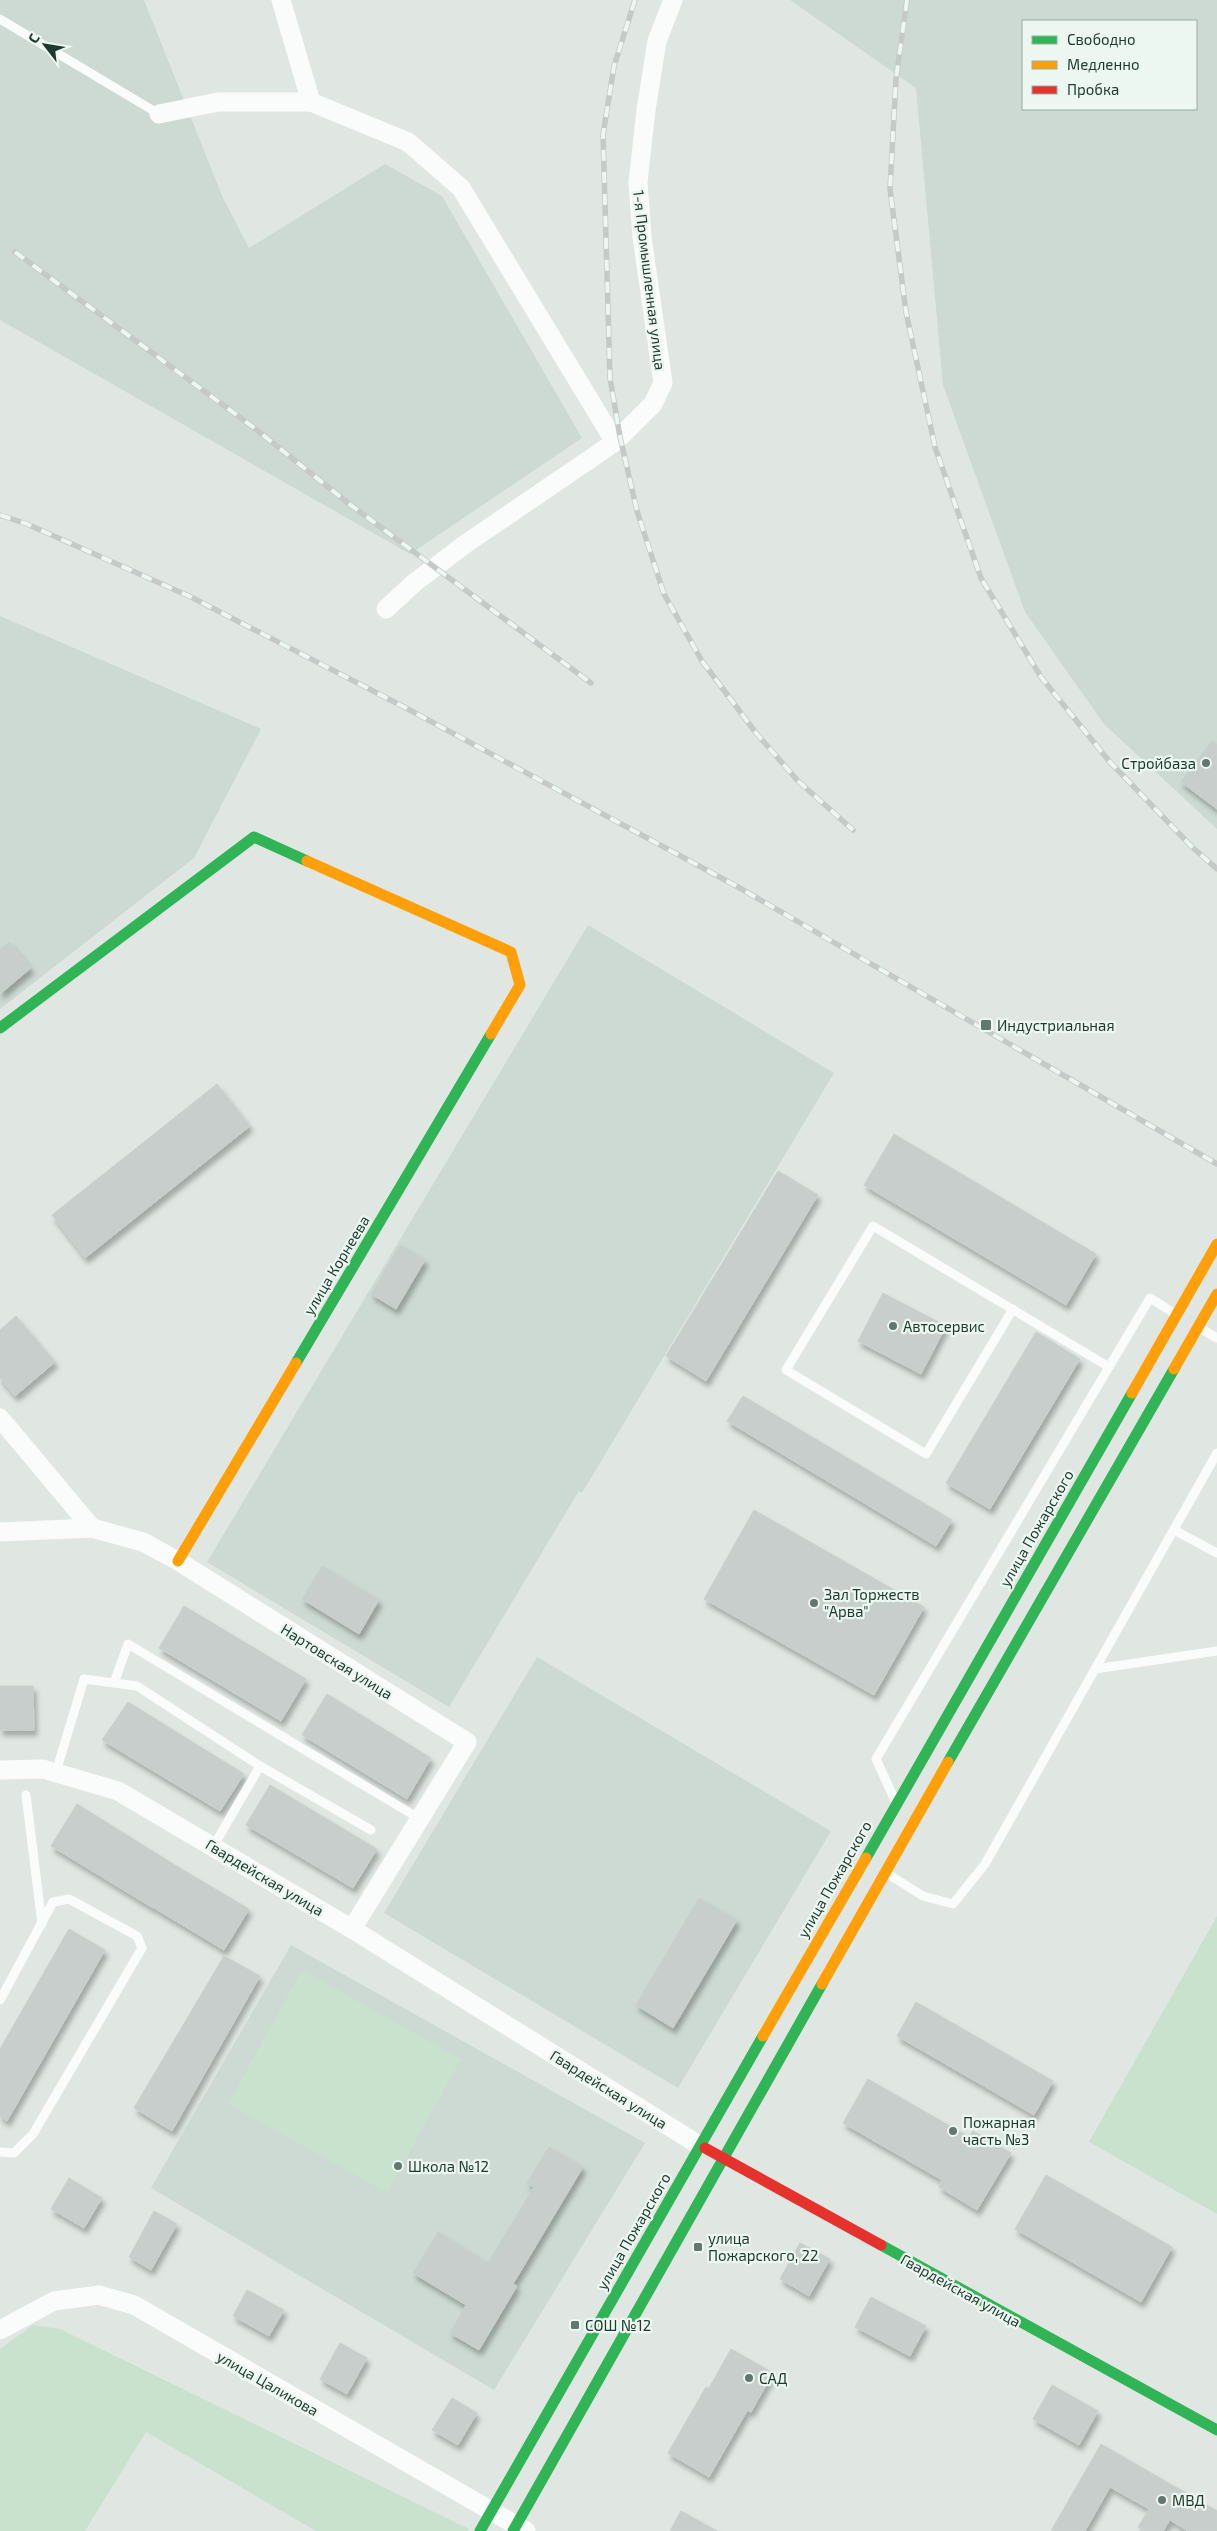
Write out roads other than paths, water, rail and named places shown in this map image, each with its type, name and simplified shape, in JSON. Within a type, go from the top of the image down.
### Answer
[{"type":"main road","name":"улица Корнеева","points":[[0,1028],[254,838],[511,952],[520,986],[178,1561]]},
{"type":"main road","name":"улица Пожарского","points":[[518,2529],[885,1873],[905,1811],[1217,1244]]},
{"type":"main road","name":"улица Пожарского","points":[[480,2531],[699,2145],[905,1811],[1217,1294]]},
{"type":"main road","name":"Гвардейская улица","points":[[699,2145],[1217,2430]]},
{"type":"street","points":[[281,0],[311,102]]},
{"type":"street","name":"1-я Промышленная улица","points":[[386,609],[414,583],[464,545],[615,442],[653,404],[664,383],[642,237],[638,182],[646,110],[657,41],[673,0]]},
{"type":"street","points":[[159,114],[218,102],[311,102],[408,142],[461,188],[615,442]]},
{"type":"street","points":[[0,1418],[92,1528]]},
{"type":"street","name":"Нартовская улица","points":[[0,1532],[92,1528],[143,1542],[178,1561],[466,1742],[352,1929]]},
{"type":"street","name":"Гвардейская улица","points":[[0,1770],[43,1769],[118,1791],[352,1929],[699,2145]]},
{"type":"street","name":"улица Цаликова","points":[[0,2330],[54,2301],[99,2295],[134,2305],[492,2510],[518,2529]]},
{"type":"lane","points":[[0,19],[159,114]]},
{"type":"lane","points":[[1013,1309],[926,1454],[786,1370],[873,1226],[1013,1309],[1109,1367]]},
{"type":"lane","points":[[905,1811],[876,1759],[1150,1298],[1184,1318]]},
{"type":"lane","points":[[1192,1323],[1217,1338]]},
{"type":"lane","points":[[885,1873],[923,1896],[952,1904],[985,1864],[1217,1453]]},
{"type":"lane","points":[[1174,1530],[1217,1553]]},
{"type":"lane","points":[[114,1683],[128,1644],[420,1818]]},
{"type":"lane","points":[[1095,1669],[1217,1651]]},
{"type":"lane","points":[[56,1772],[84,1679],[136,1686],[260,1766],[371,1830]]},
{"type":"lane","points":[[213,1846],[260,1766]]},
{"type":"lane","points":[[26,1795],[42,1924]]},
{"type":"lane","points":[[0,2000],[53,1902],[70,1899],[127,1929],[137,1936],[142,1948],[34,2134],[14,2153],[0,2152]]},
{"type":"railway","points":[[635,0],[614,66],[603,135],[610,378],[620,437],[637,511],[664,594],[702,661],[756,733],[798,781],[853,830]]},
{"type":"railway","points":[[907,0],[896,79],[890,189],[906,312],[935,447],[981,578],[1041,677],[1109,761],[1192,847],[1217,869]]},
{"type":"railway","points":[[15,252],[253,427],[348,503],[591,683]]},
{"type":"railway","points":[[0,515],[27,524],[191,597],[406,708],[738,887],[1217,1164]]},
{"type":"place","name":"Стройбаза","points":[[1206,763]]},
{"type":"place","name":"Индустриальная","points":[[986,1025]]},
{"type":"place","name":"Автосервис","points":[[893,1326]]},
{"type":"place","name":"Зал Торжеств \"Арва\"","points":[[814,1603]]},
{"type":"place","name":"Пожарная часть №3","points":[[953,2131]]},
{"type":"place","name":"Школа №12","points":[[398,2166]]},
{"type":"place","name":"улица Пожарского, 22","points":[[698,2247]]},
{"type":"place","name":"СОШ №12","points":[[575,2325]]},
{"type":"place","name":"САД","points":[[749,2378]]},
{"type":"place","name":"МВД","points":[[1162,2500]]}]
